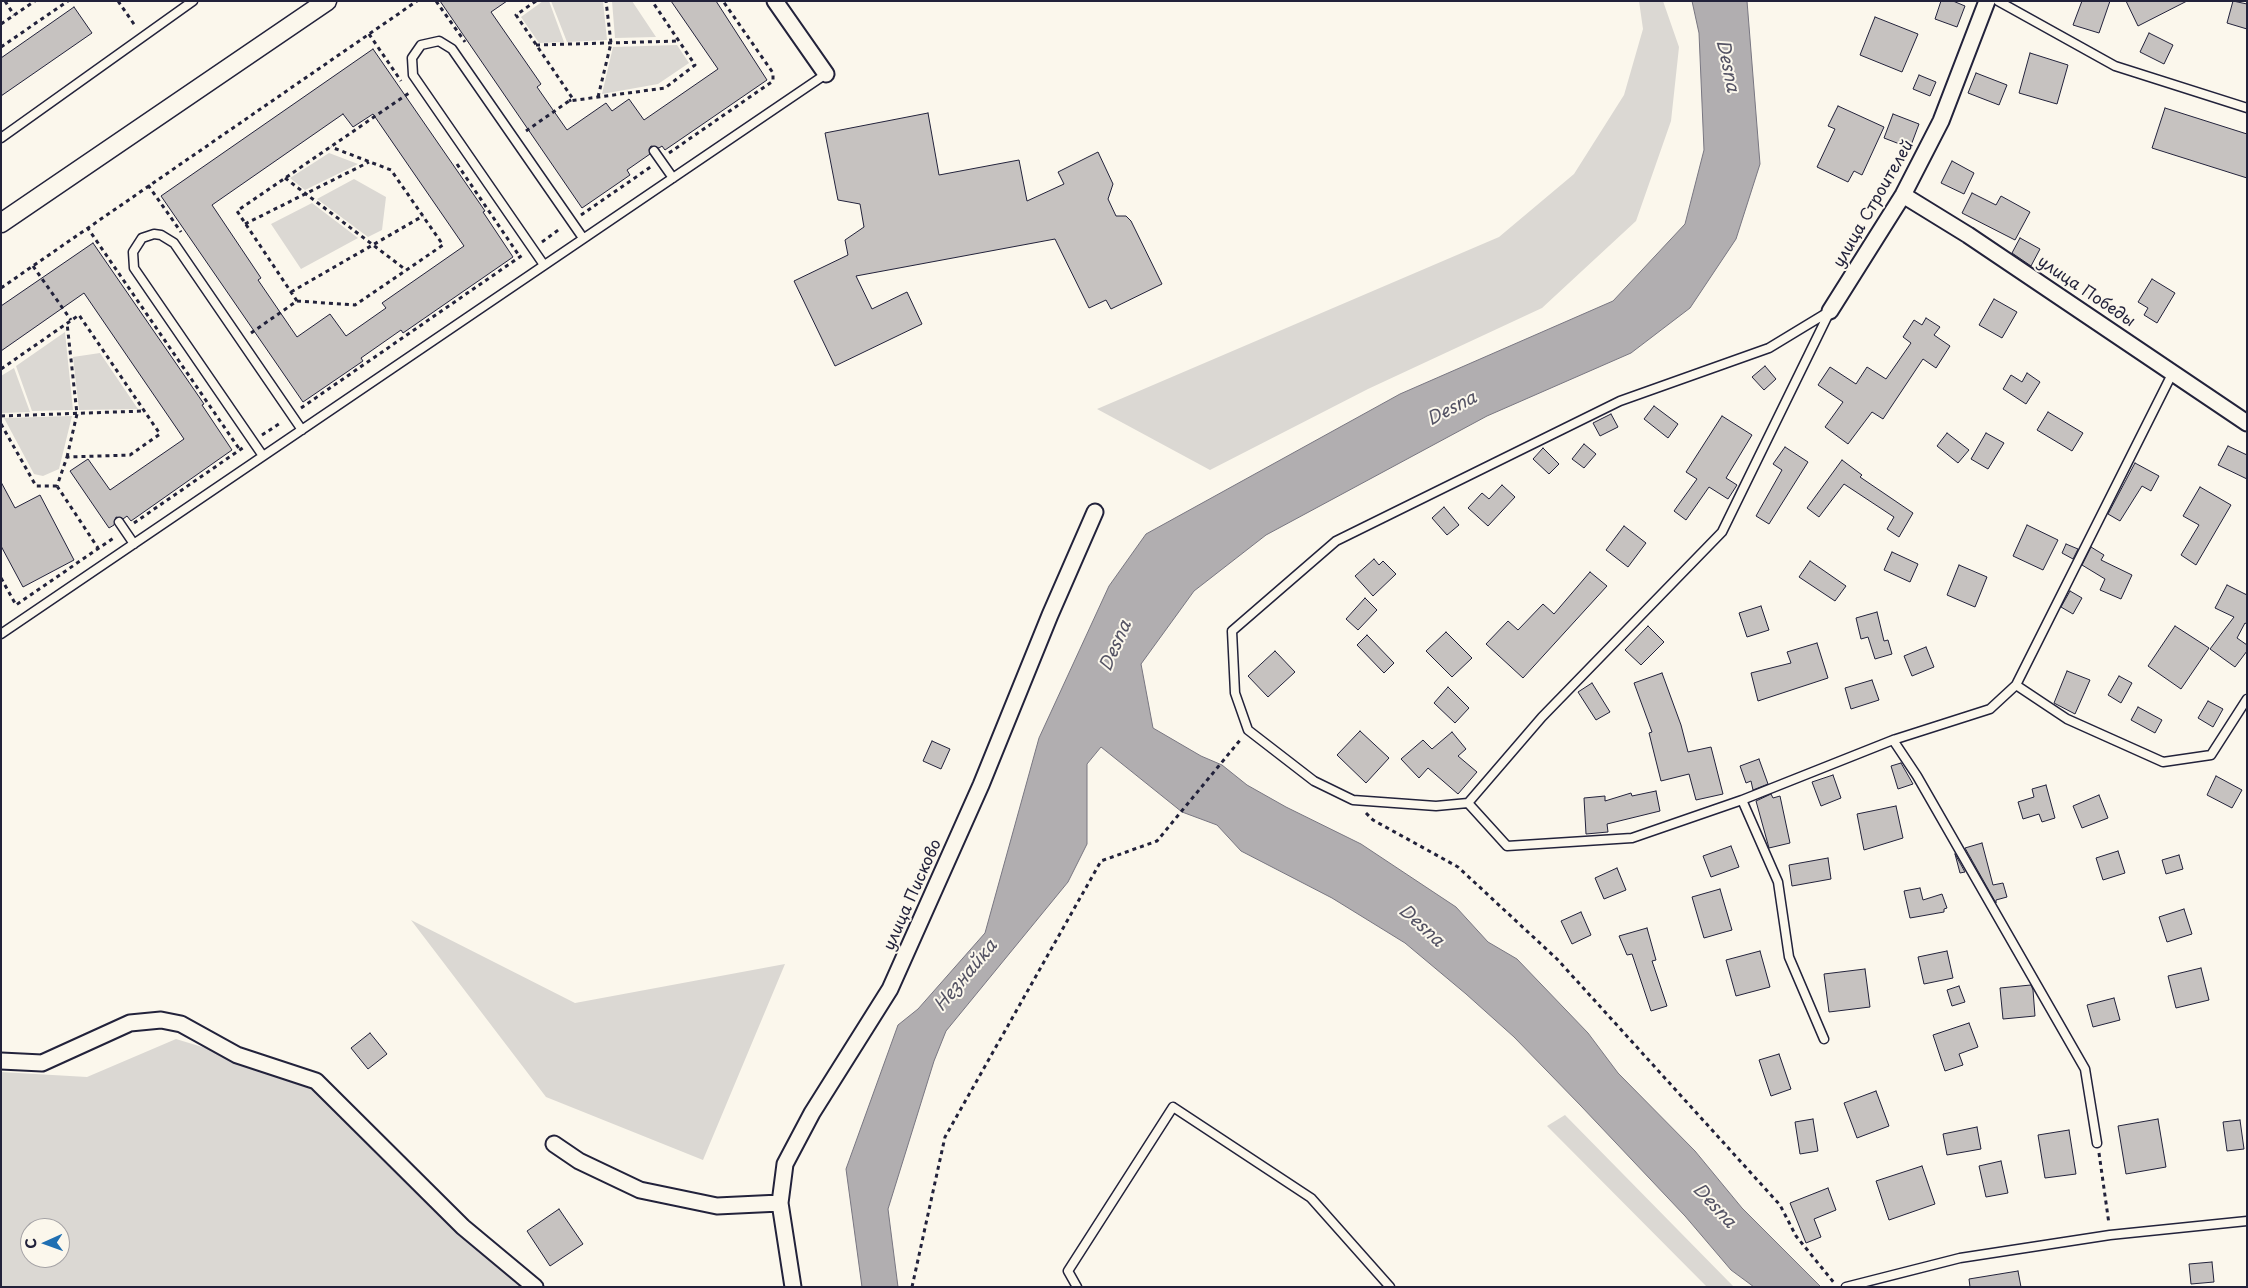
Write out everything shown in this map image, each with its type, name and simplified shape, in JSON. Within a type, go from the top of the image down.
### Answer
[{"type":"street","points":[[1,223],[327,1]]},
{"type":"street","points":[[775,1],[826,74]]},
{"type":"street","name":"улица Строителей","points":[[1830,311],[1903,196],[1941,121],[1987,1]]},
{"type":"street","name":"улица Победы","points":[[1903,196],[1968,235],[2173,371],[2247,423]]},
{"type":"street","name":"улица Писково","points":[[793,1287],[780,1203],[785,1164],[812,1113],[890,989],[981,785],[1050,615],[1095,512]]},
{"type":"street","points":[[1,1061],[42,1063],[130,1023],[162,1020],[181,1024],[237,1055],[316,1082],[463,1227],[535,1287]]},
{"type":"street","points":[[554,1144],[579,1161],[640,1190],[717,1206],[780,1203]]},
{"type":"lane","points":[[1,138],[193,1]]},
{"type":"lane","points":[[1998,1],[2115,66],[2247,108]]},
{"type":"lane","points":[[544,265],[413,75],[412,58],[421,45],[440,41],[452,49],[583,238]]},
{"type":"lane","points":[[1,634],[826,74]]},
{"type":"lane","points":[[654,151],[672,178]]},
{"type":"lane","points":[[263,456],[134,268],[133,252],[142,238],[154,234],[161,235],[174,243],[302,430]]},
{"type":"lane","points":[[1830,311],[1722,532],[1542,717],[1468,803],[1436,806],[1353,800],[1314,781],[1248,730],[1235,693],[1232,631],[1336,541],[1620,401],[1769,348],[1830,311]]},
{"type":"lane","points":[[1468,803],[1507,846],[1632,838],[1742,800],[1894,740],[1990,709],[2016,686],[2173,371]]},
{"type":"lane","points":[[119,522],[134,544]]},
{"type":"lane","points":[[2016,686],[2067,719],[2163,762],[2211,755],[2247,699]]},
{"type":"lane","points":[[1894,740],[1917,776],[2085,1069],[2097,1143]]},
{"type":"lane","points":[[1742,800],[1778,882],[1788,957],[1824,1039]]},
{"type":"lane","points":[[1077,1287],[1068,1271],[1173,1108],[1311,1198],[1390,1287]]},
{"type":"lane","points":[[1846,1287],[1960,1258],[2110,1235],[2247,1221]]},
{"type":"path","points":[[5,1],[14,15]]},
{"type":"path","points":[[1,24],[35,1]]},
{"type":"path","points":[[1,47],[68,1]]},
{"type":"path","points":[[118,1],[142,37]]},
{"type":"path","points":[[1,288],[416,1]]},
{"type":"path","points":[[526,131],[573,99],[516,15],[536,1]]},
{"type":"path","points":[[598,97],[611,43],[606,1]]},
{"type":"path","points":[[569,101],[665,88],[695,65],[652,1]]},
{"type":"path","points":[[1,578],[16,605],[773,81],[772,73],[723,1]]},
{"type":"path","points":[[536,45],[679,41]]},
{"type":"path","points":[[297,301],[237,211],[409,93]]},
{"type":"path","points":[[251,333],[297,301],[355,306],[443,246],[391,170],[331,147]]},
{"type":"path","points":[[245,224],[369,162]]},
{"type":"path","points":[[285,178],[406,270]]},
{"type":"path","points":[[291,292],[423,216]]},
{"type":"path","points":[[87,227],[240,450]]},
{"type":"path","points":[[33,266],[71,320]]},
{"type":"path","points":[[1,369],[79,315],[160,434],[130,455],[67,456]]},
{"type":"path","points":[[56,486],[67,456],[77,414],[67,323]]},
{"type":"path","points":[[1,416],[144,411]]},
{"type":"path","points":[[1,424],[36,486],[56,486]]},
{"type":"path","points":[[56,486],[98,548]]},
{"type":"path","points":[[912,1287],[944,1137],[1101,861],[1157,841],[1248,730]]},
{"type":"path","points":[[1353,800],[1373,820],[1458,867],[1557,960],[1780,1205],[1796,1236],[1837,1287]]},
{"type":"path","points":[[2097,1143],[2110,1235]]},
{"type":"shaded area","points":[[543,1],[549,1],[564,42],[539,43],[521,17]]},
{"type":"shaded area","points":[[551,1],[603,1],[607,40],[567,42]]},
{"type":"shaded area","points":[[612,1],[632,1],[656,37],[615,38]]},
{"type":"shaded area","points":[[1639,1],[1663,1],[1679,47],[1671,121],[1636,221],[1542,308],[1368,389],[1210,470],[1097,409],[1499,237],[1574,174],[1624,95],[1643,29]]},
{"type":"shaded area","points":[[677,45],[689,63],[658,84],[602,94],[613,47]]},
{"type":"shaded area","points":[[329,153],[358,164],[305,190],[290,178]]},
{"type":"shaded area","points":[[354,179],[386,197],[382,230],[368,237],[317,199]]},
{"type":"shaded area","points":[[312,203],[358,238],[301,269],[271,224]]},
{"type":"shaded area","points":[[65,332],[73,410],[32,411],[16,366]]},
{"type":"shaded area","points":[[100,353],[138,409],[79,410],[73,357]]},
{"type":"shaded area","points":[[14,368],[30,412],[1,413],[1,376]]},
{"type":"shaded area","points":[[72,416],[59,469],[43,476],[34,474],[4,418]]},
{"type":"shaded area","points":[[411,920],[575,1003],[785,964],[703,1160],[546,1097]]},
{"type":"shaded area","points":[[176,1039],[307,1079],[357,1110],[528,1287],[1,1287],[1,1072],[87,1077]]},
{"type":"shaded area","points":[[1565,1115],[1734,1287],[1707,1287],[1547,1126]]},
{"type":"water","points":[[1692,1],[1747,1],[1760,164],[1736,239],[1690,308],[1631,353],[1487,416],[1266,535],[1194,591],[1141,664],[1153,728],[1201,756],[1222,765],[1247,785],[1286,807],[1361,844],[1456,907],[1488,942],[1517,959],[1588,1033],[1618,1073],[1695,1151],[1742,1208],[1821,1287],[1754,1287],[1731,1270],[1685,1216],[1514,1037],[1405,943],[1332,898],[1241,851],[1217,825],[1182,812],[1101,747],[1087,764],[1087,844],[1068,882],[946,1031],[934,1061],[888,1209],[898,1287],[862,1287],[846,1169],[898,1025],[918,1009],[985,933],[1039,738],[1109,586],[1146,534],[1400,394],[1613,301],[1685,224],[1704,150],[1699,33]]},
{"type":"building","points":[[440,1],[507,1],[491,12],[541,84],[537,87],[567,130],[606,103],[612,111],[629,99],[644,120],[718,69],[671,1],[716,1],[767,80],[665,150],[662,146],[659,148],[651,146],[649,149],[650,154],[627,170],[630,175],[582,208]]},
{"type":"building","points":[[1941,1],[1953,1],[1965,6],[1957,27],[1935,19]]},
{"type":"building","points":[[2082,1],[2110,1],[2099,33],[2073,25]]},
{"type":"building","points":[[2126,1],[2187,1],[2138,26]]},
{"type":"building","points":[[2233,1],[2247,4],[2247,29],[2227,23]]},
{"type":"building","points":[[74,7],[92,33],[1,96],[1,58]]},
{"type":"building","points":[[1875,17],[1918,34],[1902,72],[1860,55]]},
{"type":"building","points":[[2149,33],[2173,45],[2164,64],[2140,52]]},
{"type":"building","points":[[373,49],[485,211],[483,212],[513,257],[403,333],[401,330],[361,358],[363,361],[303,402],[161,196]],"holes":[[[343,114],[353,127],[373,114],[464,246],[382,303],[386,308],[346,336],[330,314],[297,337],[258,280],[261,278],[212,205]]]},
{"type":"building","points":[[2030,53],[2068,65],[2057,104],[2019,93]]},
{"type":"building","points":[[1976,73],[2007,85],[1999,105],[1968,93]]},
{"type":"building","points":[[1919,75],[1936,82],[1930,96],[1913,89]]},
{"type":"building","points":[[1838,106],[1884,127],[1862,175],[1854,171],[1848,182],[1817,167],[1835,129],[1828,126]]},
{"type":"building","points":[[2165,108],[2247,134],[2247,178],[2152,148]]},
{"type":"building","points":[[928,113],[939,175],[1019,160],[1027,201],[1064,184],[1058,172],[1098,152],[1113,184],[1108,199],[1116,216],[1126,216],[1131,221],[1162,284],[1111,309],[1106,300],[1089,308],[1055,239],[856,276],[872,309],[907,292],[922,324],[835,366],[794,281],[848,255],[845,240],[864,227],[860,204],[838,200],[825,133]]},
{"type":"building","points":[[1893,114],[1919,124],[1910,148],[1884,138]]},
{"type":"building","points":[[1952,161],[1974,173],[1964,194],[1941,183]]},
{"type":"building","points":[[1972,193],[1996,205],[2001,196],[2030,212],[2015,240],[1962,213]]},
{"type":"building","points":[[2020,238],[2040,249],[2031,266],[2012,253]]},
{"type":"building","points":[[93,243],[204,404],[202,405],[232,450],[131,521],[127,516],[123,519],[116,517],[114,525],[109,528],[70,471],[88,459],[110,490],[184,439],[84,293],[1,351],[1,306]]},
{"type":"building","points":[[2152,279],[2175,293],[2157,323],[2144,315],[2148,308],[2138,302]]},
{"type":"building","points":[[1994,299],[2017,312],[2002,338],[1979,325]]},
{"type":"building","points":[[1926,318],[1940,327],[1934,335],[1950,346],[1936,368],[1923,359],[1883,419],[1872,412],[1848,444],[1825,427],[1843,402],[1818,385],[1830,367],[1856,384],[1867,367],[1886,379],[1911,343],[1903,337],[1914,320],[1922,325]]},
{"type":"building","points":[[1765,366],[1776,379],[1764,390],[1752,377]]},
{"type":"building","points":[[2027,373],[2040,382],[2026,404],[2003,389],[2011,375],[2022,382]]},
{"type":"building","points":[[1654,406],[1678,424],[1668,438],[1644,419]]},
{"type":"building","points":[[2048,412],[2083,433],[2072,451],[2037,430]]},
{"type":"building","points":[[1611,414],[1618,427],[1600,436],[1593,423]]},
{"type":"building","points":[[1722,416],[1752,435],[1726,478],[1737,485],[1728,499],[1709,487],[1686,520],[1674,511],[1697,479],[1686,472]]},
{"type":"building","points":[[1947,433],[1969,450],[1958,463],[1937,446]]},
{"type":"building","points":[[1986,433],[2004,443],[1988,469],[1971,459]]},
{"type":"building","points":[[1584,444],[1596,454],[1584,468],[1572,459]]},
{"type":"building","points":[[2228,446],[2247,455],[2247,479],[2218,465]]},
{"type":"building","points":[[1785,447],[1808,462],[1769,524],[1756,516],[1782,470],[1773,464]]},
{"type":"building","points":[[1543,448],[1559,464],[1549,474],[1533,459]]},
{"type":"building","points":[[1842,460],[1862,475],[1860,477],[1913,513],[1899,537],[1887,529],[1894,517],[1844,484],[1819,517],[1807,508]]},
{"type":"building","points":[[2135,463],[2159,476],[2151,491],[2142,486],[2120,521],[2108,514]]},
{"type":"building","points":[[1,482],[15,508],[40,495],[74,560],[23,587],[1,546]]},
{"type":"building","points":[[1502,485],[1515,497],[1488,526],[1468,508],[1482,493],[1489,499]]},
{"type":"building","points":[[2200,487],[2231,505],[2196,565],[2181,555],[2199,525],[2183,516]]},
{"type":"building","points":[[1444,507],[1459,525],[1447,535],[1432,518]]},
{"type":"building","points":[[2027,525],[2058,540],[2043,570],[2013,556]]},
{"type":"building","points":[[1624,526],[1646,543],[1628,567],[1606,550]]},
{"type":"building","points":[[2066,544],[2078,549],[2073,559],[2062,553]]},
{"type":"building","points":[[2091,547],[2104,555],[2101,560],[2132,575],[2121,599],[2100,590],[2105,579],[2082,565]]},
{"type":"building","points":[[1892,552],[1918,564],[1910,582],[1884,570]]},
{"type":"building","points":[[1374,559],[1379,565],[1383,561],[1396,574],[1373,596],[1355,576]]},
{"type":"building","points":[[1810,561],[1846,586],[1835,601],[1799,577]]},
{"type":"building","points":[[1959,565],[1987,577],[1975,607],[1947,595]]},
{"type":"building","points":[[1590,572],[1607,586],[1523,678],[1486,644],[1508,621],[1518,630],[1543,604],[1554,614]]},
{"type":"building","points":[[2227,585],[2247,595],[2247,624],[2245,623],[2237,638],[2247,645],[2247,651],[2235,667],[2210,649],[2234,617],[2215,608]]},
{"type":"building","points":[[2070,591],[2082,598],[2073,614],[2061,607]]},
{"type":"building","points":[[1365,598],[1377,610],[1358,630],[1346,619]]},
{"type":"building","points":[[1761,606],[1769,630],[1747,637],[1739,613]]},
{"type":"building","points":[[1877,612],[1884,641],[1888,640],[1892,654],[1875,659],[1868,637],[1861,639],[1856,618]]},
{"type":"building","points":[[1648,626],[1664,642],[1641,665],[1625,650]]},
{"type":"building","points":[[2175,626],[2209,648],[2181,689],[2148,666]]},
{"type":"building","points":[[1446,632],[1472,658],[1452,677],[1426,651]]},
{"type":"building","points":[[1367,635],[1394,663],[1384,673],[1357,645]]},
{"type":"building","points":[[1817,643],[1828,678],[1758,701],[1751,673],[1791,663],[1787,652]]},
{"type":"building","points":[[1926,647],[1934,667],[1912,676],[1904,656]]},
{"type":"building","points":[[1275,651],[1295,672],[1268,697],[1248,676]]},
{"type":"building","points":[[2067,671],[2090,680],[2075,714],[2054,703]]},
{"type":"building","points":[[1662,673],[1681,725],[1688,752],[1711,747],[1723,794],[1696,800],[1689,774],[1661,781],[1649,733],[1652,732],[1634,683]]},
{"type":"building","points":[[2119,676],[2132,683],[2121,703],[2108,695]]},
{"type":"building","points":[[1872,680],[1879,700],[1851,709],[1845,688]]},
{"type":"building","points":[[1592,683],[1610,712],[1596,720],[1578,692]]},
{"type":"building","points":[[1448,687],[1469,708],[1455,723],[1434,703]]},
{"type":"building","points":[[2208,701],[2223,709],[2213,727],[2198,718]]},
{"type":"building","points":[[2138,707],[2162,720],[2155,733],[2131,720]]},
{"type":"building","points":[[1360,731],[1389,758],[1366,783],[1337,755]]},
{"type":"building","points":[[1452,732],[1466,749],[1458,756],[1477,772],[1458,794],[1428,768],[1419,778],[1401,759],[1423,740],[1432,749]]},
{"type":"building","points":[[932,741],[950,749],[941,769],[923,761]]},
{"type":"building","points":[[1759,759],[1768,784],[1753,790],[1751,781],[1746,783],[1740,766]]},
{"type":"building","points":[[1901,763],[1913,784],[1898,789],[1891,766]]},
{"type":"building","points":[[1833,775],[1841,798],[1821,806],[1812,782]]},
{"type":"building","points":[[2216,776],[2242,790],[2232,808],[2207,795]]},
{"type":"building","points":[[2046,785],[2055,818],[2042,822],[2039,814],[2023,819],[2018,802],[2034,797],[2032,789]]},
{"type":"building","points":[[1656,791],[1660,811],[1607,824],[1608,832],[1586,834],[1584,798],[1605,796],[1605,801],[1631,793],[1632,796]]},
{"type":"building","points":[[1771,794],[1773,798],[1780,796],[1790,843],[1769,848],[1756,801]]},
{"type":"building","points":[[2099,795],[2108,818],[2082,828],[2073,806]]},
{"type":"building","points":[[1896,806],[1903,838],[1864,850],[1857,814]]},
{"type":"building","points":[[1982,843],[1993,885],[2003,883],[2007,897],[1996,900],[1996,903],[1965,848]]},
{"type":"building","points":[[1731,846],[1739,867],[1711,877],[1703,856]]},
{"type":"building","points":[[2118,851],[2125,873],[2103,880],[2096,858]]},
{"type":"building","points":[[1955,854],[1965,872],[1960,873]]},
{"type":"building","points":[[2179,855],[2183,869],[2166,874],[2162,860]]},
{"type":"building","points":[[1828,858],[1831,879],[1792,886],[1789,865]]},
{"type":"building","points":[[1617,868],[1626,890],[1604,899],[1595,878]]},
{"type":"building","points":[[1920,888],[1923,900],[1942,894],[1947,908],[1944,909],[1944,912],[1910,918],[1904,891]]},
{"type":"building","points":[[1720,889],[1732,930],[1704,938],[1692,897]]},
{"type":"building","points":[[2184,909],[2192,934],[2167,942],[2159,917]]},
{"type":"building","points":[[1581,912],[1591,935],[1572,944],[1561,921]]},
{"type":"building","points":[[1647,928],[1656,960],[1652,961],[1667,1006],[1651,1011],[1632,954],[1627,955],[1619,936]]},
{"type":"building","points":[[1760,951],[1770,987],[1736,996],[1726,960]]},
{"type":"building","points":[[1947,951],[1953,978],[1924,984],[1918,957]]},
{"type":"building","points":[[2201,968],[2209,1000],[2176,1008],[2168,976]]},
{"type":"building","points":[[1865,969],[1870,1007],[1829,1012],[1824,974]]},
{"type":"building","points":[[2031,985],[2035,1016],[2003,1019],[2000,988]]},
{"type":"building","points":[[1959,986],[1965,1002],[1952,1006],[1947,990]]},
{"type":"building","points":[[2114,998],[2120,1020],[2093,1027],[2087,1005]]},
{"type":"building","points":[[1969,1023],[1978,1047],[1959,1054],[1963,1065],[1945,1071],[1933,1035]]},
{"type":"building","points":[[370,1033],[387,1054],[368,1069],[351,1048]]},
{"type":"building","points":[[1779,1054],[1791,1089],[1771,1096],[1759,1060]]},
{"type":"building","points":[[1876,1091],[1889,1126],[1857,1138],[1844,1103]]},
{"type":"building","points":[[1813,1119],[1818,1151],[1800,1154],[1795,1122]]},
{"type":"building","points":[[2158,1119],[2166,1167],[2126,1174],[2118,1126]]},
{"type":"building","points":[[2240,1120],[2244,1149],[2227,1151],[2223,1122]]},
{"type":"building","points":[[1977,1127],[1981,1149],[1947,1155],[1943,1134]]},
{"type":"building","points":[[2069,1130],[2076,1174],[2045,1178],[2038,1135]]},
{"type":"building","points":[[2001,1161],[2008,1193],[1986,1197],[1979,1166]]},
{"type":"building","points":[[1922,1166],[1935,1204],[1889,1220],[1876,1181]]},
{"type":"building","points":[[1828,1188],[1836,1210],[1814,1219],[1821,1237],[1806,1243],[1790,1203]]},
{"type":"building","points":[[559,1209],[583,1244],[550,1266],[527,1231]]},
{"type":"building","points":[[2212,1262],[2214,1282],[2191,1284],[2189,1264]]},
{"type":"building","points":[[2018,1271],[2021,1287],[1970,1287],[1969,1279]]},
{"type":"water label","name":"Desna","points":[[1727,66]]},
{"type":"water label","name":"Desna","points":[[1452,409]]},
{"type":"water label","name":"Desna","points":[[1116,646]]},
{"type":"water label","name":"Desna","points":[[1421,926]]},
{"type":"water label","name":"Незнайка","points":[[966,976]]},
{"type":"water label","name":"Desna","points":[[1714,1206]]}]
